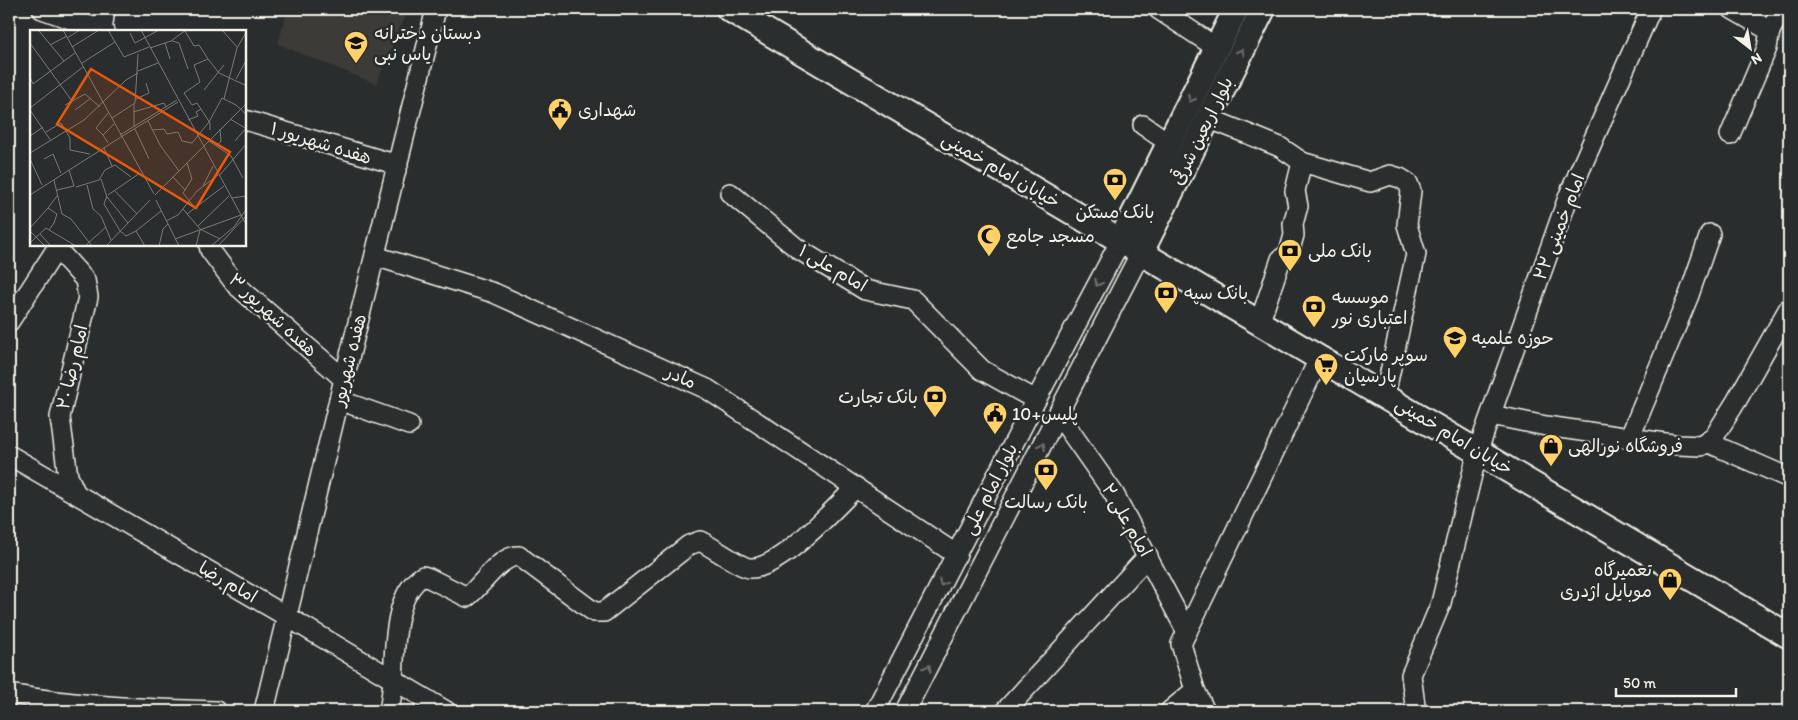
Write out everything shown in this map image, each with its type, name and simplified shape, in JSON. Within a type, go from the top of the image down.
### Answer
[{"type":"main road","name":"بلوار اربعین شرقی","points":[[1121,240],[1236,9]]},
{"type":"main road","name":"بلوار اربعین شرقی","points":[[1141,252],[1262,9]]},
{"type":"main road","name":"خیابان امام خمینی","points":[[736,10],[890,105],[1385,395],[1789,636]]},
{"type":"street","points":[[42,9],[100,30]]},
{"type":"street","points":[[103,30],[105,9]]},
{"type":"street","name":"هفده شهریور","points":[[264,711],[436,9]]},
{"type":"street","points":[[1158,9],[1217,48]]},
{"type":"street","name":"امام خمینی ۲۲","points":[[1414,711],[1411,675],[1441,603],[1478,450],[1569,194],[1651,9]]},
{"type":"street","points":[[1732,9],[1770,30]]},
{"type":"street","points":[[1730,135],[1767,48],[1770,30],[1782,9]]},
{"type":"street","points":[[1208,118],[1280,147],[1302,162],[1370,182],[1390,175],[1408,183],[1411,191],[1407,225],[1416,254],[1385,395]]},
{"type":"street","name":"هفده شهریور ۱","points":[[246,120],[398,165]]},
{"type":"street","points":[[1143,125],[1169,143]]},
{"type":"street","points":[[1260,322],[1280,259],[1289,253],[1294,235],[1294,224],[1298,206],[1295,190],[1302,162]]},
{"type":"street","name":"امام علی ۱","points":[[730,193],[798,249],[865,290],[913,300],[982,370],[1036,400]]},
{"type":"street","points":[[1630,438],[1689,295],[1710,234]]},
{"type":"street","name":"بلوار امام علی","points":[[875,711],[1121,240]]},
{"type":"street","name":"هفده شهریور ۳","points":[[208,246],[236,285],[344,379]]},
{"type":"street","points":[[9,322],[58,247]]},
{"type":"street","name":"امام رضا ۲۰","points":[[58,247],[85,280],[88,296],[60,417],[68,476],[76,494]]},
{"type":"street","name":"بلوار امام علی","points":[[906,711],[1141,252]]},
{"type":"street","name":"مادر","points":[[375,256],[494,293],[707,389],[957,555]]},
{"type":"street","points":[[1491,415],[1546,426],[1679,445],[1701,446],[1714,437],[1789,308]]},
{"type":"street","points":[[1205,711],[1195,690],[1181,644],[1320,357]]},
{"type":"street","points":[[339,400],[409,425]]},
{"type":"street","name":"امام علی ۲","points":[[1058,414],[1114,494],[1187,632]]},
{"type":"street","points":[[1707,442],[1789,478]]},
{"type":"street","name":"امام رضا","points":[[9,455],[446,711]]},
{"type":"street","points":[[390,711],[394,656],[402,606],[418,580],[423,576],[467,597],[502,562],[513,556],[519,556],[594,612],[604,612],[689,545],[700,541],[748,568],[760,567],[804,539],[856,487]]},
{"type":"street","points":[[1005,711],[1148,556]]},
{"type":"street","points":[[1170,711],[1195,690]]},
{"type":"street","points":[[9,694],[43,700],[156,710],[216,711]]},
{"type":"shaded area","name":"دبستان دخترانه یاس نبی","points":[[288,9],[408,9],[376,84],[278,44]]},
{"type":"place","name":"دبستان دخترانه یاس نبی","points":[[356,64]]},
{"type":"place","name":"شهداری","points":[[560,131]]},
{"type":"place","name":"بانک مسکن","points":[[1115,201]]},
{"type":"place","name":"مسجد جامع","points":[[989,257]]},
{"type":"place","name":"بانک ملی","points":[[1290,272]]},
{"type":"place","name":"بانک سپه","points":[[1166,314]]},
{"type":"place","name":"موسسه اعتباری نور","points":[[1314,328]]},
{"type":"place","name":"حوزه علمیه","points":[[1455,359]]},
{"type":"place","name":"سوپر مارکت پارسیان","points":[[1326,386]]},
{"type":"place","name":"بانک تجارت","points":[[935,418]]},
{"type":"place","name":"پلیس+10","points":[[995,435]]},
{"type":"place","name":"فروشگاه نورالهی","points":[[1551,467]]},
{"type":"place","name":"بانک رسالت","points":[[1046,491]]},
{"type":"place","name":"تعمیرگاه موبایل اژدری","points":[[1670,601]]}]
